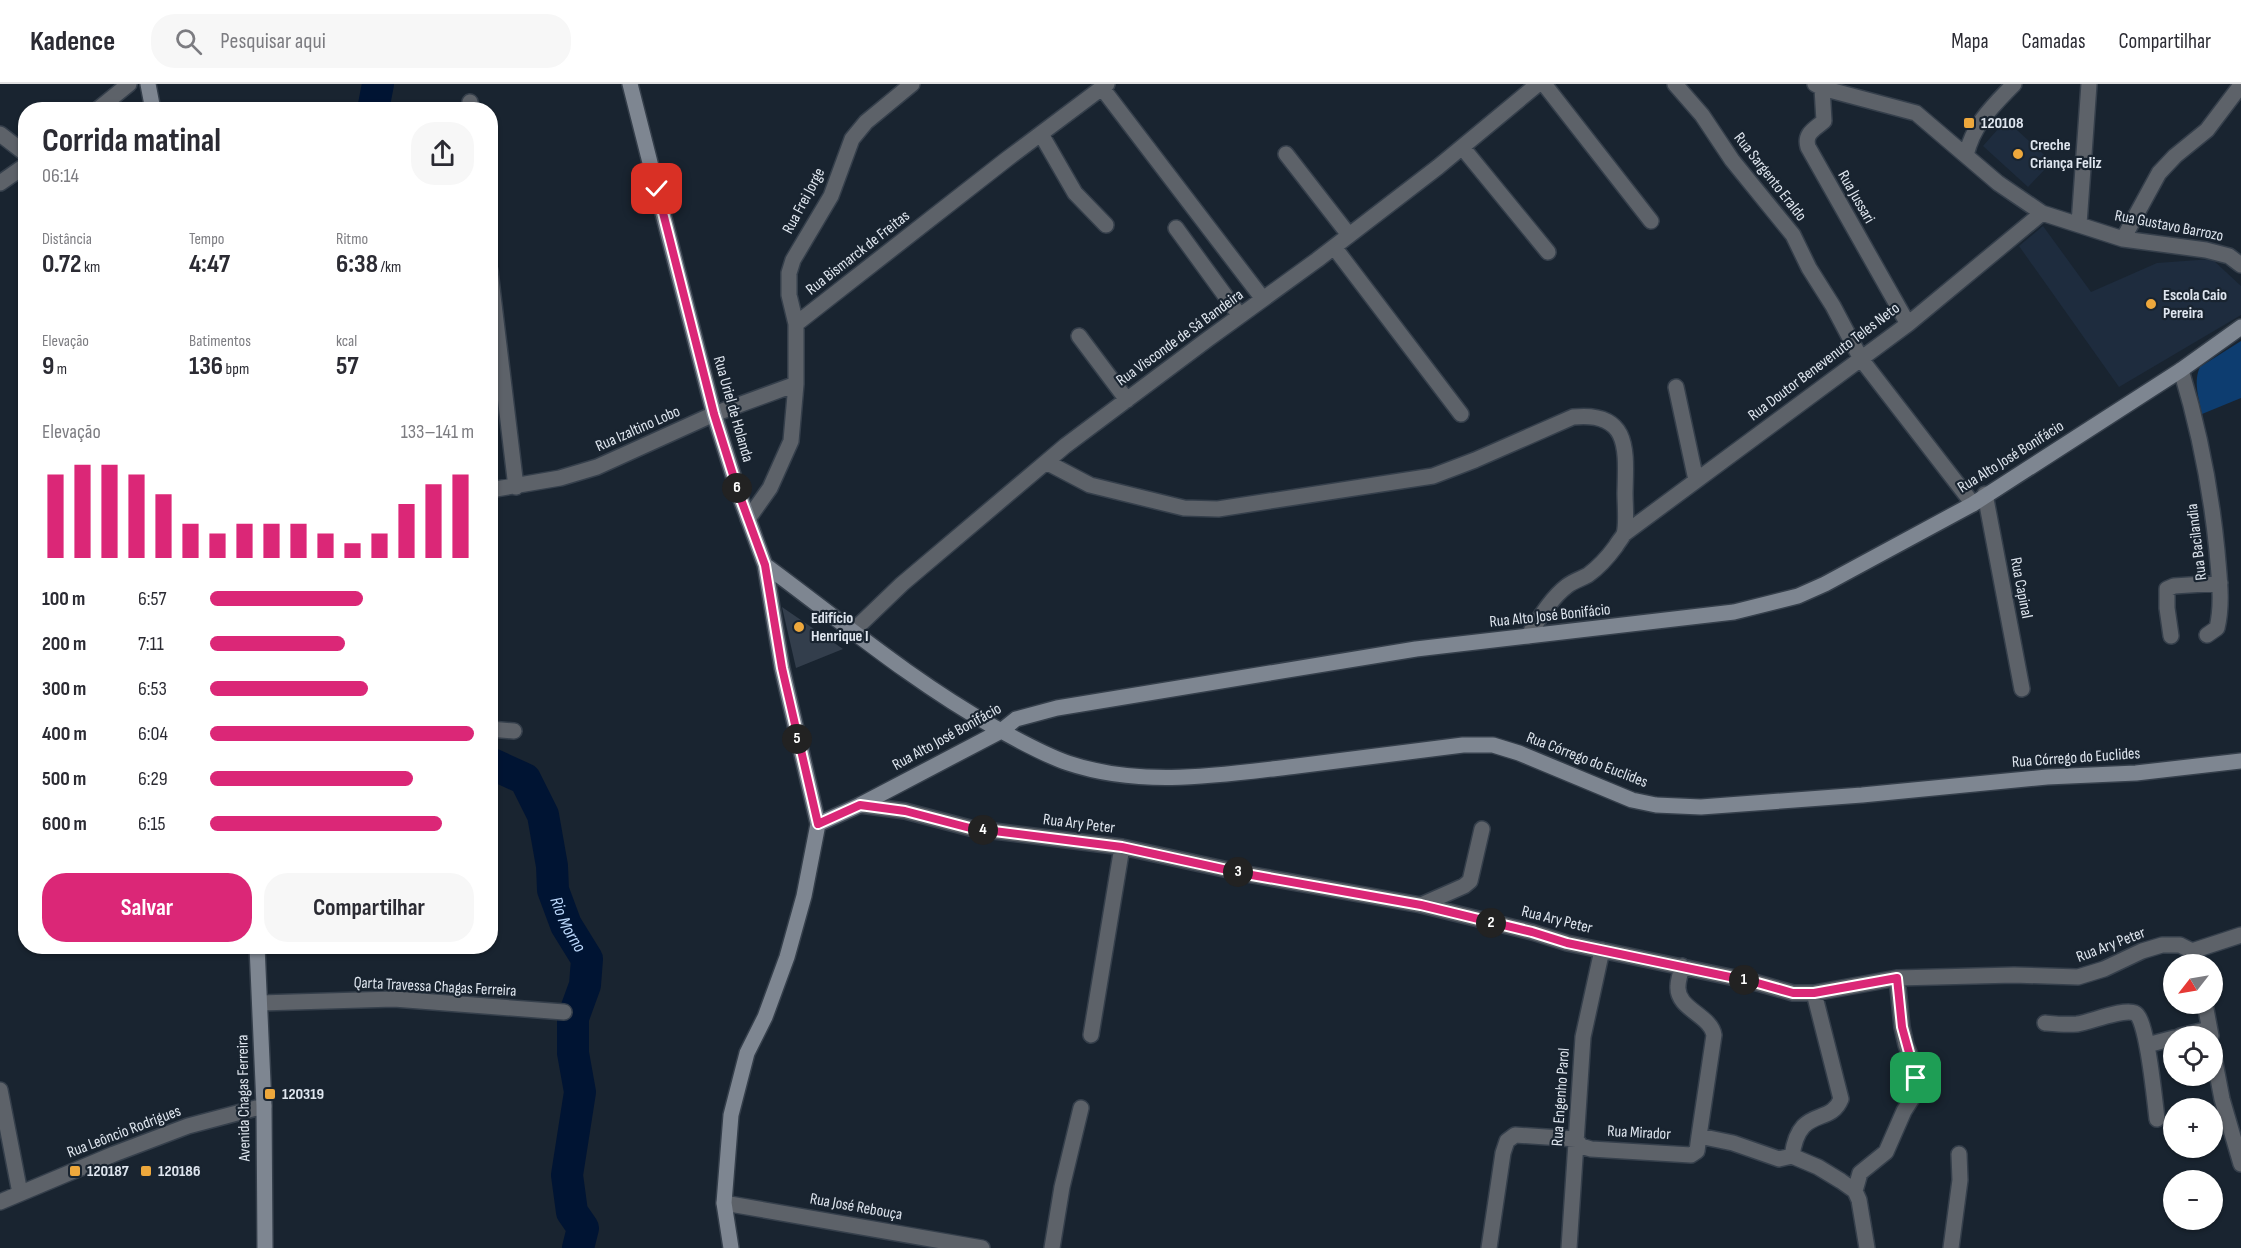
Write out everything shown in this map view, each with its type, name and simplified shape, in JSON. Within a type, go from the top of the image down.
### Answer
[{"type":"main road","points":[[148,84],[151,102]]},
{"type":"main road","name":"Rua Uriel de Holanda","points":[[630,84],[714,414],[765,565],[782,668],[818,824]]},
{"type":"main road","name":"Rua Alto José Bonifácio","points":[[818,824],[860,805],[1001,731],[1016,719],[1076,705],[1405,651],[1734,612],[1798,596],[1826,584],[1979,499],[2181,370],[2241,327]]},
{"type":"main road","points":[[765,565],[852,632],[955,705],[1001,731]]},
{"type":"main road","name":"Rua Córrego do Euclides","points":[[1001,731],[1031,748],[1068,763],[1110,773],[1156,778],[1240,772],[1463,745],[1493,745],[1519,753],[1632,800],[1656,805],[1701,807],[1862,795],[2047,777],[2136,773],[2241,761]]},
{"type":"main road","points":[[731,1248],[724,1203],[731,1115],[747,1053],[765,1017],[787,957],[804,896],[818,824]]},
{"type":"main road","name":"Avenida Chagas Ferreira","points":[[258,954],[264,1003],[265,1248]]},
{"type":"street","points":[[107,102],[129,84]]},
{"type":"street","name":"Rua Frei Jorge","points":[[796,324],[789,295],[789,273],[793,260],[831,196],[852,139],[866,122],[912,84]]},
{"type":"street","name":"Rua Visconde de Sá Bandeira","points":[[852,632],[902,584],[1065,446],[1334,247],[1538,84]]},
{"type":"street","points":[[1544,84],[1651,221]]},
{"type":"street","name":"Rua Sargento Eraldo","points":[[1675,84],[1702,115],[1731,160],[1793,235],[1809,268],[1861,358],[1979,499]]},
{"type":"street","points":[[1819,86],[1916,112],[1966,155],[1970,140],[1981,118],[2014,84]]},
{"type":"street","points":[[2079,224],[2087,85]]},
{"type":"street","points":[[2123,239],[2159,173],[2175,156],[2207,130],[2241,85]]},
{"type":"street","points":[[1105,86],[1263,300]]},
{"type":"street","name":"Rua Bismarck de Freitas","points":[[796,324],[1105,86]]},
{"type":"street","name":"Rua Jussari","points":[[1819,86],[1825,112],[1824,121],[1809,133],[1806,141],[1808,147],[1908,324]]},
{"type":"street","points":[[0,134],[18,148]]},
{"type":"street","points":[[1041,134],[1074,193],[1106,225]]},
{"type":"street","points":[[1462,147],[1548,252]]},
{"type":"street","points":[[1286,154],[1349,235]]},
{"type":"street","name":"Rua Gustavo Barrozo","points":[[1966,155],[1998,183],[2042,213],[2123,239],[2206,250],[2229,256],[2241,265]]},
{"type":"street","points":[[0,183],[18,171]]},
{"type":"street","name":"Rua Doutor Benevenuto Teles Neto","points":[[1624,534],[1908,324],[2042,213]]},
{"type":"street","points":[[1176,228],[1240,316]]},
{"type":"street","points":[[1334,247],[1461,414]]},
{"type":"street","points":[[748,519],[770,488],[791,441],[796,384],[796,324]]},
{"type":"street","points":[[1079,336],[1127,400]]},
{"type":"street","points":[[498,337],[516,486]]},
{"type":"street","name":"Rua Bacilandia","points":[[2181,370],[2196,423],[2215,528],[2220,612],[2217,628],[2207,635]]},
{"type":"street","name":"Rua Izaltino Lobo","points":[[498,489],[560,478],[597,467],[714,414],[796,384]]},
{"type":"street","points":[[1676,387],[1696,480]]},
{"type":"street","points":[[1047,463],[1090,485],[1184,508],[1218,509],[1433,476],[1476,460],[1573,417],[1589,415],[1609,422],[1623,437],[1626,453],[1624,534],[1606,560],[1557,596],[1528,636]]},
{"type":"street","name":"Rua Capinal","points":[[1979,499],[2022,688]]},
{"type":"street","points":[[2171,636],[2166,595],[2170,587],[2220,583]]},
{"type":"street","points":[[498,730],[514,731]]},
{"type":"street","name":"Rua Ary Peter","points":[[860,805],[905,811],[970,828],[1122,847],[1246,874],[1421,905],[1602,950],[1682,966],[1793,993],[1814,993],[1897,978],[2014,975],[2078,978],[2162,945],[2180,945],[2190,954]]},
{"type":"street","points":[[1421,905],[1464,886],[1470,881],[1482,829]]},
{"type":"street","points":[[1091,1035],[1122,847]]},
{"type":"street","name":"Rua Ary Peter","points":[[2202,954],[2241,935]]},
{"type":"street","name":"Rua Engenho Parol","points":[[1569,1248],[1583,1037],[1602,950]]},
{"type":"street","points":[[1682,966],[1678,992],[1686,1005],[1710,1025],[1714,1035],[1699,1136],[1733,1143],[1779,1159],[1792,1156],[1818,1167],[1855,1191],[1862,1207],[1867,1248]]},
{"type":"street","points":[[1855,1191],[1860,1173],[1886,1152],[1916,1092],[1914,1065],[1902,1027],[1897,978]]},
{"type":"street","points":[[1792,1156],[1793,1145],[1801,1127],[1809,1119],[1830,1112],[1839,1105],[1841,1099],[1814,993]]},
{"type":"street","name":"Qarta Travessa Chagas Ferreira","points":[[264,1003],[394,999],[564,1012]]},
{"type":"street","points":[[2045,1023],[2076,1024],[2136,1012],[2140,1016],[2147,1045],[2157,1119]]},
{"type":"street","points":[[2147,1045],[2163,1041]]},
{"type":"street","points":[[2220,1086],[2241,1164]]},
{"type":"street","points":[[0,1090],[20,1193]]},
{"type":"street","name":"Rua Leôncio Rodrigues","points":[[0,1202],[188,1126],[264,1106]]},
{"type":"street","points":[[1053,1248],[1062,1187],[1081,1108]]},
{"type":"street","name":"Rua Mirador","points":[[1489,1248],[1503,1153],[1510,1137],[1515,1135],[1576,1139],[1581,1146],[1591,1149],[1692,1155],[1697,1151],[1699,1136]]},
{"type":"street","points":[[1951,1248],[1960,1180],[1959,1154]]},
{"type":"street","name":"Rua José Rebouça","points":[[724,1203],[947,1245],[982,1248]]},
{"type":"shaded area","name":"Creche Criança Feliz","points":[[2006,120],[2052,162],[2028,187],[1983,146]]},
{"type":"shaded area","name":"Escola Caio Pereira","points":[[2043,226],[2091,292],[2157,263],[2212,259],[2241,286],[2241,315],[2119,387],[2019,246]]},
{"type":"shaded area","points":[[2241,341],[2241,398],[2202,414],[2197,384],[2200,367]]},
{"type":"building","name":"Edifício Henrique I","points":[[782,607],[843,649],[796,668]]},
{"type":"waterway","name":"Rio Morno","points":[[375,102],[378,84]]},
{"type":"waterway","name":"Rio Morno","points":[[498,767],[525,779],[543,815],[552,866],[553,890],[566,925],[587,959],[585,985],[573,1018],[573,1053],[580,1092],[567,1175],[572,1212],[583,1228],[578,1248]]},
{"type":"place","name":"120108","points":[[1969,123]]},
{"type":"place","name":"Creche Criança Feliz","points":[[2018,154]]},
{"type":"place","name":"Escola Caio Pereira","points":[[2151,304]]},
{"type":"place","name":"Edifício Henrique I","points":[[799,627]]},
{"type":"place","name":"120319","points":[[270,1094]]},
{"type":"place","name":"120187","points":[[75,1171]]},
{"type":"place","name":"120186","points":[[146,1171]]},
{"type":"route","points":[[657,189],[714,414],[739,494],[765,565],[782,668],[818,824],[860,805],[905,811],[970,828],[1122,847],[1246,874],[1421,905],[1532,932],[1567,943],[1682,966],[1793,993],[1814,993],[1897,978],[1902,1027],[1916,1078]]}]
